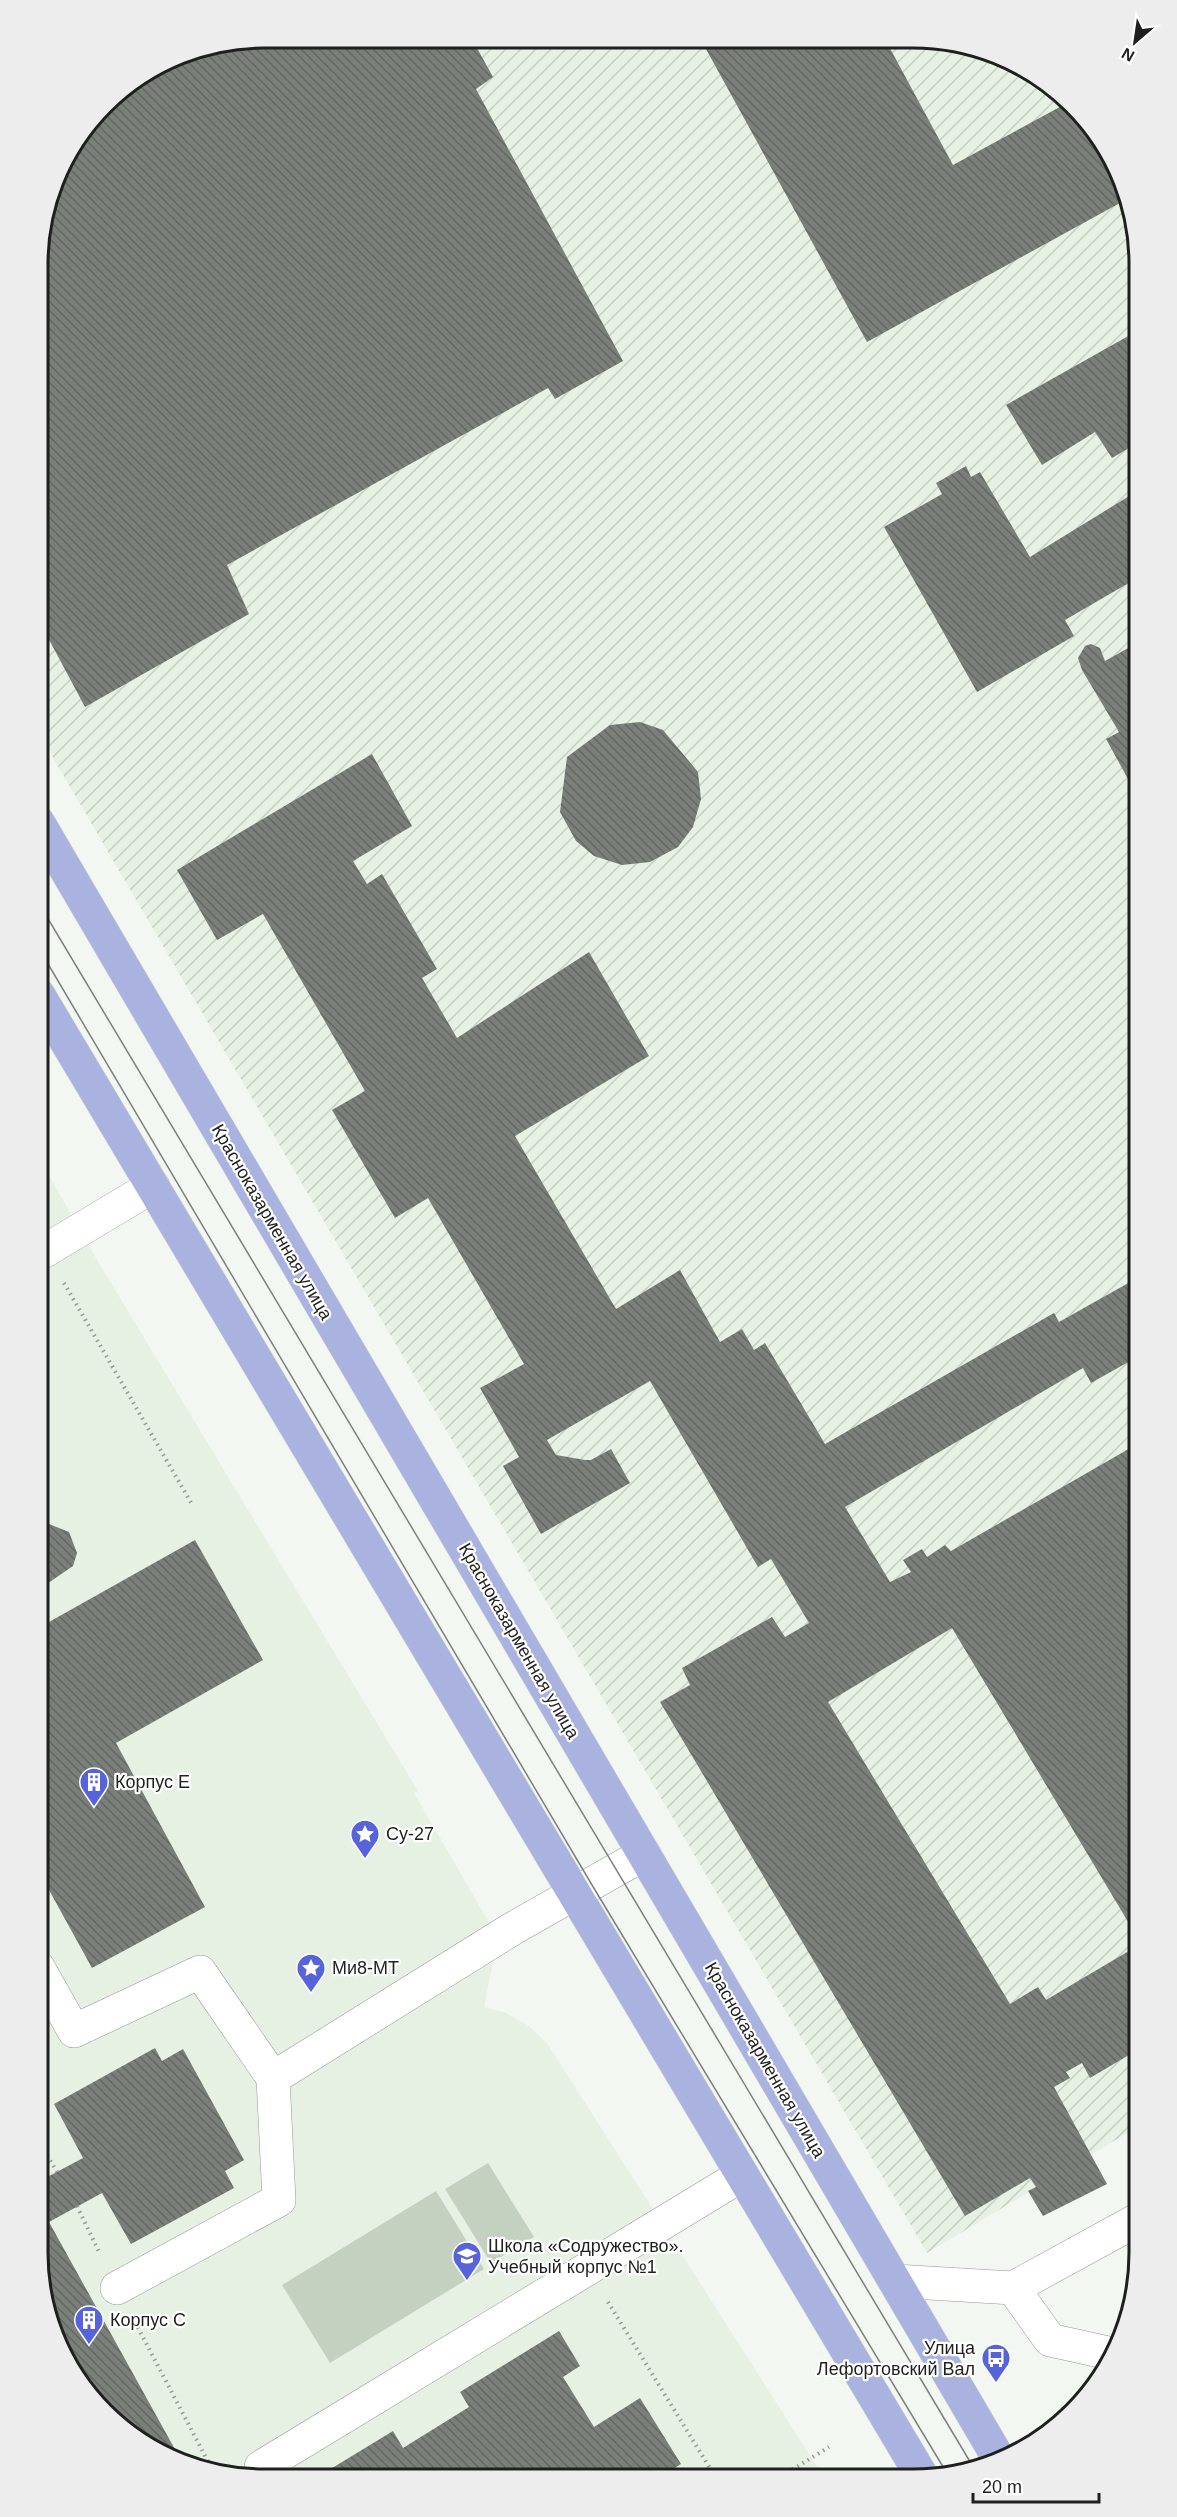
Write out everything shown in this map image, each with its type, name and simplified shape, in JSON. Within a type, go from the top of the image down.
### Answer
[{"type":"main road","name":"Красноказарменная улица","points":[[48,839],[996,2453]]},
{"type":"main road","points":[[48,1011],[918,2469]]},
{"type":"lane","points":[[48,1249],[153,1186]]},
{"type":"lane","points":[[273,2078],[512,1929],[644,1854]]},
{"type":"lane","points":[[48,1985],[74,2031],[200,1972],[273,2078],[279,2200],[117,2288]]},
{"type":"lane","points":[[262,2469],[261,2467],[742,2175]]},
{"type":"lane","points":[[895,2281],[1013,2288],[1129,2224]]},
{"type":"lane","points":[[1013,2288],[1050,2340],[1105,2352]]},
{"type":"path","points":[[48,1263],[193,1506]]},
{"type":"path","points":[[48,2157],[57,2172]]},
{"type":"path","points":[[77,2206],[117,2288],[208,2462]]},
{"type":"path","points":[[588,2269],[710,2469]]},
{"type":"path","points":[[793,2469],[829,2447]]},
{"type":"shaded area","points":[[250,48],[927,48],[955,52],[982,59],[1008,70],[1033,84],[1066,111],[1093,144],[1118,195],[1129,250],[1129,2132],[927,2253],[48,749],[48,250],[52,222],[59,195],[70,169],[84,144],[111,111],[144,84],[195,59]]},
{"type":"shaded area","points":[[48,1174],[97,1260],[418,1791],[414,1793],[498,1938],[484,2007],[506,2013],[529,2026],[547,2043],[819,2469],[250,2469],[195,2458],[156,2440],[111,2406],[84,2373],[59,2322],[48,2267]]},
{"type":"green space","points":[[488,2163],[534,2237],[491,2263],[445,2189]]},
{"type":"green space","points":[[436,2191],[484,2269],[330,2363],[282,2285]]},
{"type":"building","points":[[250,48],[477,48],[493,77],[476,89],[623,361],[555,399],[548,388],[227,565],[249,614],[85,707],[48,638],[48,250],[59,195],[84,144],[111,111],[144,84],[181,64],[208,55]]},
{"type":"building","points":[[705,48],[890,48],[953,165],[1061,107],[1093,144],[1100,156],[1113,181],[1120,203],[867,342]]},
{"type":"building","points":[[1129,336],[1129,448],[1112,458],[1095,432],[1042,465],[1006,405]]},
{"type":"building","points":[[966,466],[971,477],[980,472],[1030,557],[1129,496],[1129,583],[1065,620],[1074,636],[977,692],[884,527],[942,494],[936,483]]},
{"type":"building","points":[[1091,644],[1100,648],[1105,661],[1129,648],[1129,781],[1106,739],[1119,732],[1082,670],[1078,658],[1085,646]]},
{"type":"building","points":[[640,722],[663,730],[698,772],[701,799],[693,827],[678,847],[650,862],[622,865],[594,856],[576,841],[560,812],[567,757],[610,725]]},
{"type":"building","points":[[372,754],[412,826],[353,861],[367,884],[382,874],[437,969],[422,978],[457,1038],[589,952],[649,1056],[515,1136],[616,1309],[680,1270],[720,1342],[742,1329],[754,1350],[765,1343],[825,1444],[1054,1313],[1059,1322],[1129,1283],[1129,1362],[1091,1383],[1083,1368],[845,1507],[890,1582],[911,1572],[903,1560],[922,1549],[927,1557],[945,1545],[951,1551],[1129,1449],[1129,1923],[952,1628],[828,1702],[1010,2004],[1038,1987],[1046,2000],[1129,1951],[1129,2055],[1090,2078],[1082,2063],[1066,2072],[1070,2078],[1054,2087],[1107,2184],[1043,2216],[1028,2191],[1036,2187],[1030,2178],[965,2216],[660,1702],[690,1685],[682,1668],[772,1617],[785,1637],[809,1623],[771,1559],[758,1567],[650,1381],[547,1440],[556,1455],[585,1460],[591,1460],[611,1449],[630,1483],[541,1534],[503,1466],[519,1457],[480,1388],[524,1364],[428,1198],[395,1218],[332,1110],[365,1091],[263,914],[217,940],[177,870]]},
{"type":"building","points":[[48,1524],[69,1532],[77,1553],[73,1566],[48,1583]]},
{"type":"building","name":"Корпус Е","points":[[195,1540],[263,1660],[116,1743],[205,1907],[92,1968],[48,1888],[48,1620],[49,1622]]},
{"type":"building","points":[[155,2048],[162,2061],[183,2049],[244,2160],[225,2171],[234,2188],[131,2244],[102,2193],[49,2222],[175,2450],[144,2433],[111,2406],[84,2373],[59,2322],[48,2267],[48,2177],[83,2158],[54,2104]]},
{"type":"building","points":[[559,2331],[580,2366],[563,2377],[594,2427],[640,2398],[681,2464],[673,2469],[331,2469],[393,2431],[403,2448],[469,2407],[460,2392]]},
{"type":"tram line","points":[[48,919],[970,2462]]},
{"type":"tram line","points":[[48,964],[592,1885],[943,2467]]},
{"type":"place","name":"Корпус Е","points":[[94,1808]]},
{"type":"place","name":"Су-27","points":[[365,1860]]},
{"type":"place","name":"Ми8-МТ","points":[[311,1994]]},
{"type":"place","name":"Школа «Содружество». Учебный корпус №1","points":[[467,2282]]},
{"type":"place","name":"Корпус С","points":[[89,2346]]},
{"type":"place","name":"Улица Лефортовский Вал","points":[[996,2384]]}]
